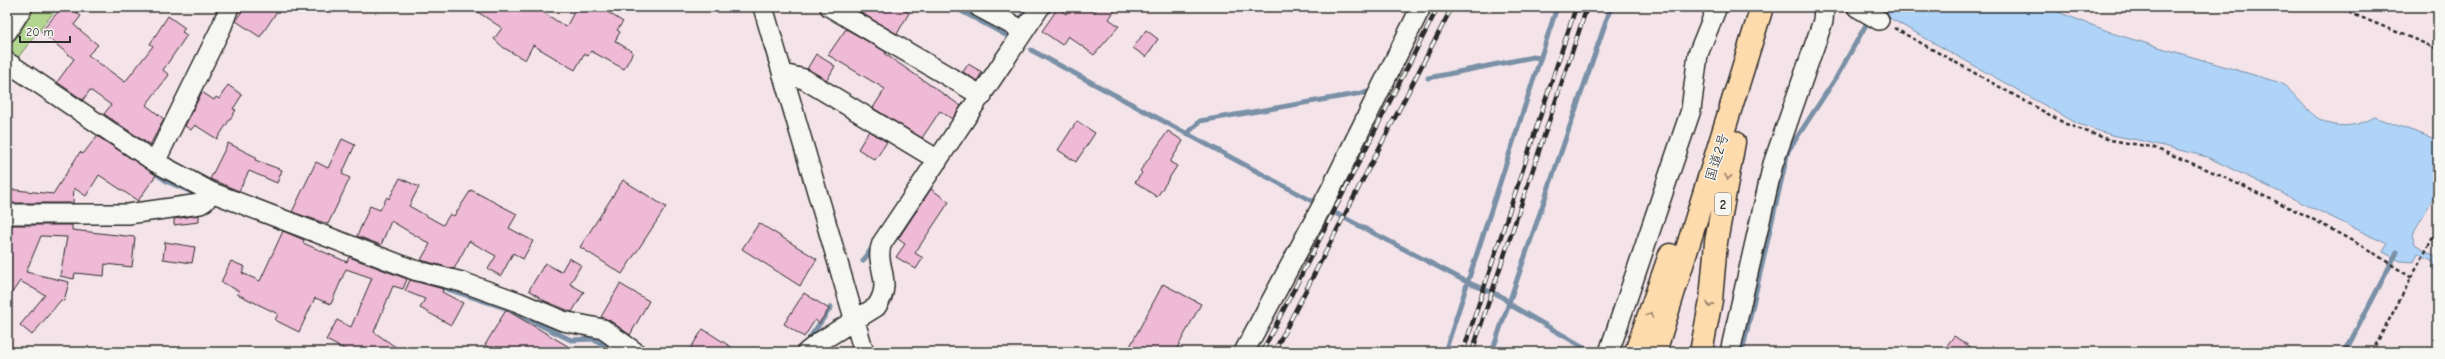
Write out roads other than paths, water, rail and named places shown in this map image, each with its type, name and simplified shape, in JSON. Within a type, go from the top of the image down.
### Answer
[{"type":"highway","name":"国道2号","points":[[1656,352],[1749,56],[1762,7]]},
{"type":"highway","name":"2","points":[[1700,352],[1711,300],[1716,242],[1749,56]]},
{"type":"highway","name":"2","points":[[1636,352],[1681,223],[1710,178]]},
{"type":"street","points":[[7,32],[23,7]]},
{"type":"street","points":[[155,162],[222,26],[229,7]]},
{"type":"street","points":[[763,7],[784,74],[864,352]]},
{"type":"street","points":[[830,7],[977,93]]},
{"type":"street","points":[[980,7],[1017,27]]},
{"type":"street","points":[[807,352],[821,341],[876,307],[881,301],[885,282],[880,247],[934,157],[977,93],[1017,27],[1040,7]]},
{"type":"street","points":[[1244,352],[1320,212],[1421,7]]},
{"type":"street","points":[[1609,352],[1691,110],[1698,54],[1718,7]]},
{"type":"street","points":[[1730,352],[1773,164],[1824,21],[1824,7]]},
{"type":"street","points":[[7,62],[208,196],[414,270],[462,282],[518,302],[563,321],[603,329],[635,352]]},
{"type":"street","points":[[784,74],[804,79],[934,157]]},
{"type":"street","points":[[7,214],[128,214],[208,196]]},
{"type":"street","points":[[1667,352],[1670,304]]},
{"type":"water","points":[[1870,7],[2045,7],[2118,35],[2281,83],[2292,92],[2311,113],[2323,121],[2342,126],[2362,123],[2374,117],[2438,140],[2438,190],[2412,235],[2415,244],[2438,258],[2438,272],[2432,268],[2435,262],[2418,253],[2414,262],[2400,261],[2383,252],[2387,244],[2207,157],[2143,141],[2111,135],[2078,124]]},
{"type":"waterway","points":[[954,7],[1013,39]]},
{"type":"waterway","points":[[1017,23],[1028,7]]},
{"type":"waterway","points":[[1445,352],[1557,7]]},
{"type":"waterway","points":[[1492,352],[1611,7]]},
{"type":"waterway","points":[[1742,352],[1788,151],[1836,78],[1876,7]]},
{"type":"waterway","points":[[1031,50],[1312,201],[1469,283],[1501,296],[1514,307],[1592,352]]},
{"type":"waterway","points":[[1428,78],[1533,57],[1540,58]]},
{"type":"waterway","points":[[1187,134],[1200,121],[1374,91]]},
{"type":"waterway","points":[[149,169],[168,182],[194,193]]},
{"type":"waterway","points":[[863,261],[874,245]]},
{"type":"waterway","points":[[2345,352],[2397,252]]},
{"type":"waterway","points":[[429,283],[505,308],[571,340],[593,339],[614,352]]},
{"type":"waterway","points":[[807,342],[831,307]]},
{"type":"railway","points":[[1262,352],[1438,7]]},
{"type":"railway","points":[[1274,352],[1452,7]]},
{"type":"railway","points":[[1463,352],[1576,7]]},
{"type":"railway","points":[[1472,352],[1587,7]]}]
